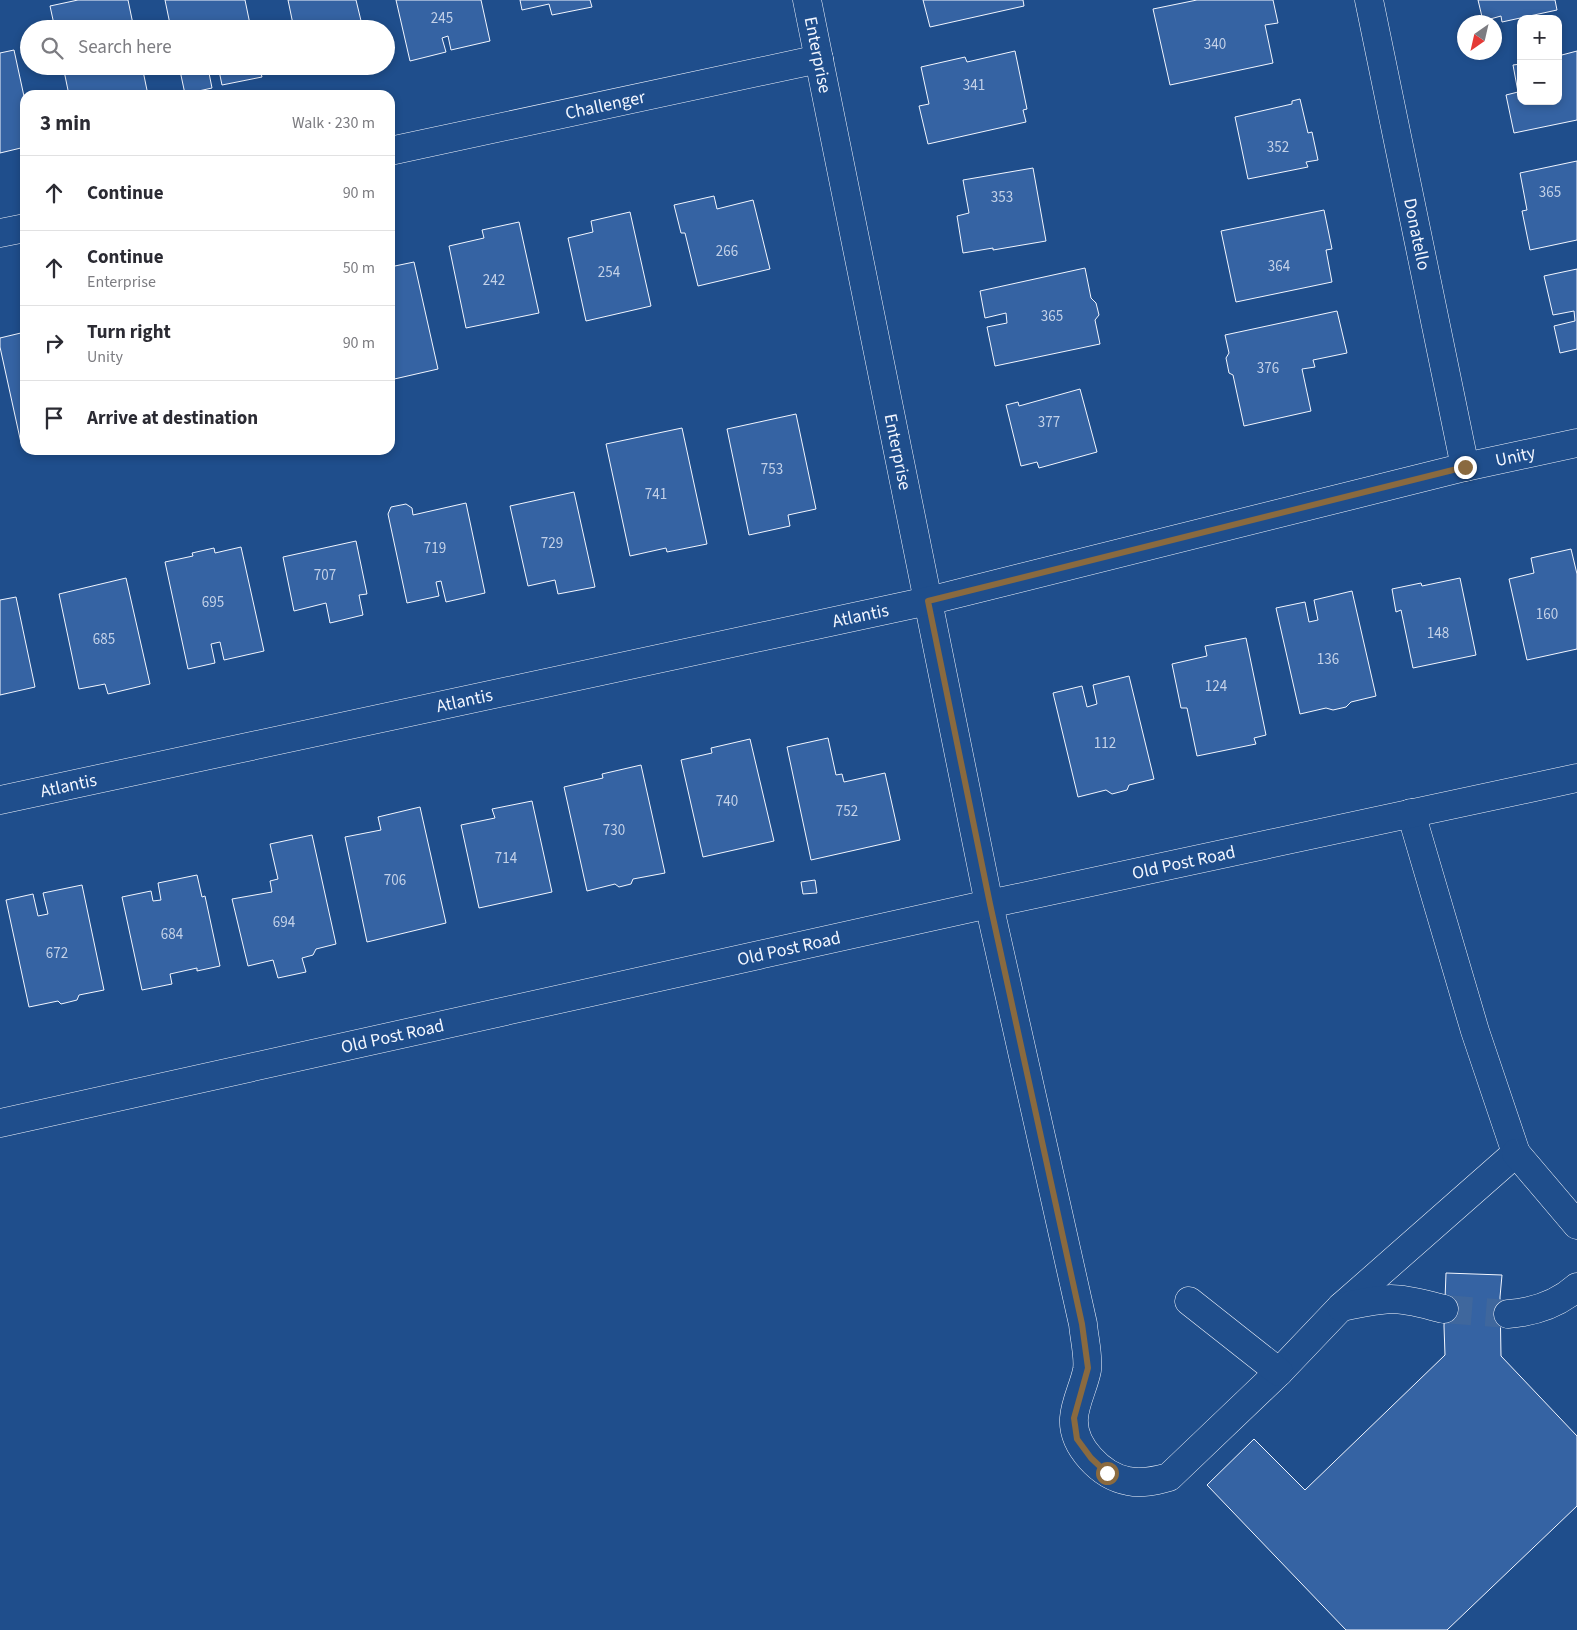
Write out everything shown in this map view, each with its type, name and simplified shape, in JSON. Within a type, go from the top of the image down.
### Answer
[{"type":"street","name":"Enterprise","points":[[807,0],[990,904],[1082,1324],[1088,1368],[1074,1418],[1077,1439],[1091,1458],[1107,1473],[1127,1481],[1149,1483],[1169,1478],[1279,1372],[1341,1307],[1516,1153]]},
{"type":"street","name":"Donatello","points":[[1369,0],[1465,467]]},
{"type":"street","name":"Challenger","points":[[395,149],[819,60]]},
{"type":"street","points":[[0,233],[20,229]]},
{"type":"street","name":"Unity","points":[[928,601],[1465,467],[1577,443]]},
{"type":"street","name":"Atlantis","points":[[0,800],[928,601]]},
{"type":"street","name":"Old Post Road","points":[[0,1123],[990,904],[1577,778]]},
{"type":"street","points":[[1411,813],[1475,1031],[1516,1153],[1577,1225]]},
{"type":"street","points":[[1508,1314],[1528,1312],[1546,1307],[1568,1295],[1577,1287]]},
{"type":"street","points":[[1341,1307],[1392,1299],[1416,1302],[1444,1309]]},
{"type":"street","points":[[1189,1301],[1279,1372]]},
{"type":"building","points":[[78,0],[128,0],[132,20],[53,20],[50,6]]},
{"type":"building","points":[[165,0],[245,0],[249,20],[169,20]]},
{"type":"building","points":[[288,0],[356,0],[361,20],[292,20]]},
{"type":"building","points":[[396,0],[481,0],[490,41],[451,50],[448,36],[442,38],[446,52],[410,61]]},
{"type":"building","points":[[520,0],[590,0],[592,7],[552,15],[549,4],[522,10]]},
{"type":"building","points":[[923,0],[1023,0],[1024,6],[930,27]]},
{"type":"building","points":[[1197,0],[1273,0],[1278,23],[1265,25],[1273,63],[1170,85],[1153,9]]},
{"type":"building","points":[[1478,0],[1555,0],[1557,10],[1534,15],[1517,15],[1517,19],[1502,22],[1502,15],[1482,15]]},
{"type":"building","points":[[14,50],[23,90],[20,90],[20,148],[0,153],[0,53]]},
{"type":"building","points":[[1015,51],[1027,109],[1023,110],[1026,122],[928,144],[919,106],[929,104],[921,67],[965,57],[967,62]]},
{"type":"building","points":[[1577,51],[1577,120],[1514,133],[1506,95],[1517,92],[1517,105],[1562,105],[1562,55]]},
{"type":"building","points":[[1517,64],[1517,87],[1513,65]]},
{"type":"building","points":[[65,75],[144,75],[147,90],[68,90]]},
{"type":"building","points":[[181,75],[209,75],[212,88],[184,90]]},
{"type":"building","points":[[220,75],[261,75],[262,77],[222,85]]},
{"type":"building","points":[[1300,99],[1308,133],[1312,132],[1318,160],[1306,162],[1308,167],[1248,179],[1235,117],[1292,104],[1292,101]]},
{"type":"building","points":[[1577,161],[1577,240],[1530,250],[1522,211],[1527,210],[1520,173]]},
{"type":"building","points":[[1033,168],[1046,241],[963,253],[957,216],[969,213],[963,180]]},
{"type":"building","points":[[714,196],[717,209],[753,200],[770,269],[698,286],[685,233],[681,233],[674,205]]},
{"type":"building","points":[[1324,210],[1332,249],[1326,250],[1332,282],[1236,302],[1221,231]]},
{"type":"building","points":[[630,212],[651,306],[586,321],[568,238],[593,232],[591,221]]},
{"type":"building","points":[[519,222],[539,313],[466,328],[449,246],[484,238],[482,230]]},
{"type":"building","points":[[414,262],[438,369],[395,379],[395,266]]},
{"type":"building","points":[[1085,268],[1091,298],[1096,303],[1099,315],[1095,320],[1100,344],[995,366],[987,327],[1007,323],[1006,313],[985,318],[980,291]]},
{"type":"building","points":[[1577,269],[1577,349],[1560,353],[1554,326],[1575,321],[1574,311],[1553,315],[1544,276]]},
{"type":"building","points":[[1337,311],[1347,353],[1313,360],[1315,367],[1302,369],[1311,411],[1244,426],[1233,375],[1229,373],[1226,358],[1229,353],[1225,335]]},
{"type":"building","points":[[20,333],[20,438],[0,347],[0,338]]},
{"type":"building","points":[[1080,389],[1097,452],[1039,468],[1037,462],[1021,466],[1006,405],[1018,402],[1019,406]]},
{"type":"building","points":[[796,414],[816,509],[788,515],[790,526],[749,535],[727,429]]},
{"type":"building","points":[[682,428],[707,544],[667,552],[666,548],[630,556],[606,444]]},
{"type":"building","points":[[574,492],[595,587],[558,594],[555,580],[528,586],[510,506]]},
{"type":"building","points":[[466,503],[485,593],[446,602],[441,581],[436,582],[439,596],[407,603],[388,514],[391,507],[406,504],[412,508],[413,515]]},
{"type":"building","points":[[356,541],[367,594],[359,595],[363,615],[330,623],[326,603],[294,611],[283,557]]},
{"type":"building","points":[[241,547],[264,651],[224,660],[220,642],[211,644],[215,663],[188,669],[165,562],[193,556],[192,553],[214,548],[215,553]]},
{"type":"building","points":[[1571,549],[1577,574],[1577,649],[1527,660],[1509,579],[1534,573],[1531,558]]},
{"type":"building","points":[[126,578],[150,684],[108,694],[105,684],[79,689],[59,594]]},
{"type":"building","points":[[1460,578],[1476,655],[1413,668],[1401,610],[1396,612],[1392,589],[1421,583],[1422,586]]},
{"type":"building","points":[[1352,591],[1376,696],[1351,702],[1346,707],[1333,710],[1326,708],[1300,714],[1276,608],[1305,602],[1309,622],[1318,620],[1314,600]]},
{"type":"building","points":[[16,597],[35,687],[0,695],[0,600]]},
{"type":"building","points":[[1246,638],[1266,735],[1254,738],[1256,744],[1197,756],[1187,708],[1181,708],[1172,664],[1207,656],[1205,646]]},
{"type":"building","points":[[1129,676],[1154,779],[1129,785],[1127,790],[1112,794],[1106,790],[1078,797],[1053,693],[1082,686],[1087,707],[1097,704],[1093,685]]},
{"type":"building","points":[[828,738],[836,775],[842,774],[844,782],[885,773],[900,840],[811,860],[787,747]]},
{"type":"building","points":[[750,739],[774,841],[703,857],[681,760],[712,753],[711,748]]},
{"type":"building","points":[[641,765],[665,873],[633,879],[631,884],[619,887],[615,884],[587,891],[564,787],[603,778],[602,774]]},
{"type":"building","points":[[532,801],[552,892],[479,908],[461,825],[495,818],[492,809]]},
{"type":"building","points":[[420,807],[446,923],[367,942],[345,837],[381,830],[378,817]]},
{"type":"building","points":[[312,835],[336,944],[316,949],[313,955],[302,958],[306,972],[278,978],[273,960],[248,966],[232,899],[272,892],[270,881],[278,879],[270,844]]},
{"type":"building","points":[[197,875],[202,897],[205,896],[220,966],[197,971],[197,968],[170,974],[172,984],[142,990],[122,897],[151,891],[153,901],[161,900],[158,883]]},
{"type":"building","points":[[815,880],[817,893],[803,894],[801,882]]},
{"type":"building","points":[[82,885],[104,990],[79,995],[77,1000],[61,1004],[58,1001],[29,1007],[6,900],[33,894],[38,916],[48,914],[43,893]]},
{"type":"building","points":[[1446,1273],[1502,1275],[1500,1297],[1501,1356],[1577,1436],[1577,1506],[1447,1630],[1346,1630],[1207,1485],[1254,1439],[1305,1490],[1445,1355]]},
{"type":"tunnel","points":[[1444,1309],[1508,1314]]},
{"type":"route","points":[[1107,1473],[1091,1458],[1077,1439],[1074,1418],[1088,1368],[1082,1324],[990,904],[928,601],[1465,467]]}]
